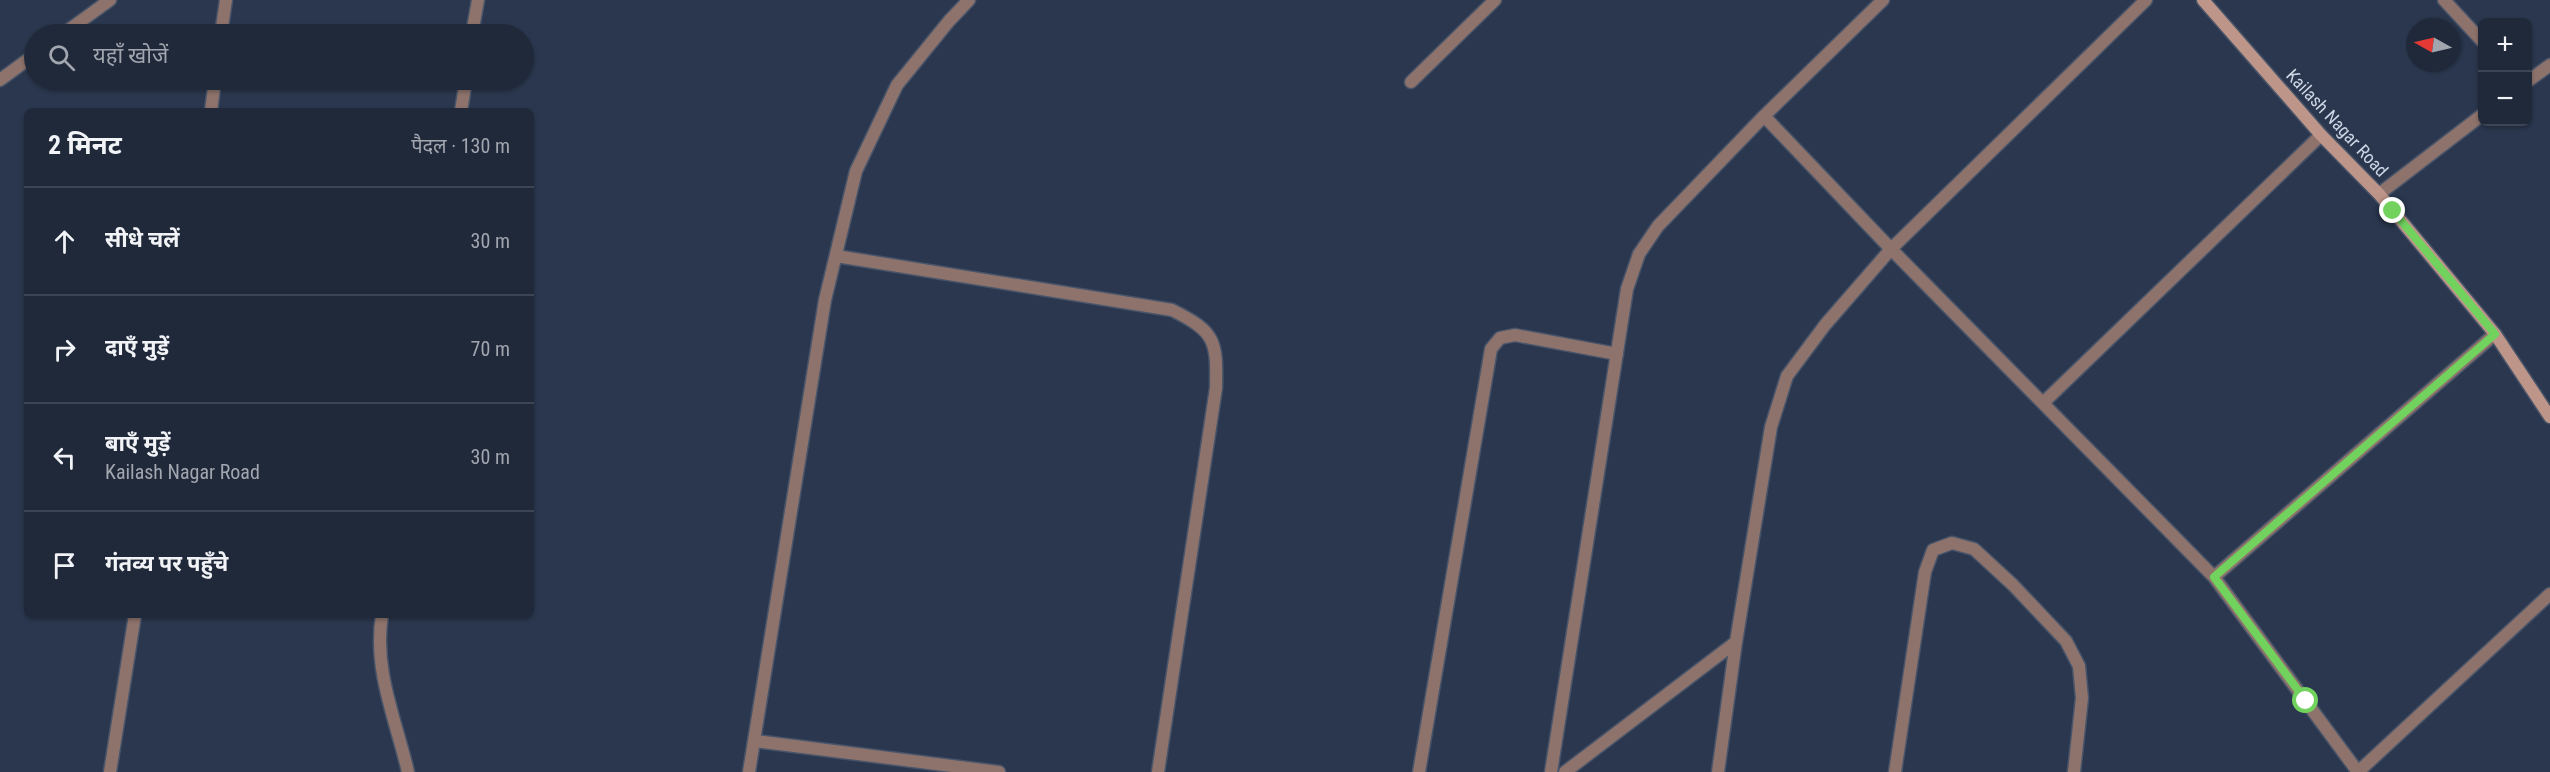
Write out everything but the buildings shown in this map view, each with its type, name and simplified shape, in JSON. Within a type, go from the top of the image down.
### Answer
[{"type":"street","points":[[77,24],[110,0]]},
{"type":"street","points":[[222,24],[226,0]]},
{"type":"street","points":[[474,24],[478,0]]},
{"type":"street","points":[[749,772],[825,300],[856,171],[897,85],[969,0]]},
{"type":"street","points":[[1411,82],[1495,0]]},
{"type":"street","points":[[1551,772],[1627,289],[1639,254],[1658,226],[1764,116],[1883,0]]},
{"type":"street","points":[[1718,772],[1736,642],[1771,427],[1787,376],[1825,325],[1891,249],[2146,0]]},
{"type":"street","name":"Kailash Nagar Road","points":[[2203,0],[2321,135],[2379,194],[2495,334],[2550,417]]},
{"type":"street","points":[[2444,0],[2478,37]]},
{"type":"street","points":[[0,80],[24,62]]},
{"type":"street","points":[[2532,78],[2550,65]]},
{"type":"street","points":[[211,108],[214,90]]},
{"type":"street","points":[[461,108],[464,90]]},
{"type":"street","points":[[1764,116],[1891,249],[2214,577],[2358,772],[2550,594]]},
{"type":"street","points":[[2379,194],[2478,118]]},
{"type":"street","points":[[2043,403],[2321,135]]},
{"type":"street","points":[[836,256],[1172,310],[1200,324],[1217,352],[1216,388],[1158,772]]},
{"type":"street","points":[[2214,577],[2495,334]]},
{"type":"street","points":[[1419,772],[1491,349],[1500,338],[1515,335],[1617,354]]},
{"type":"street","points":[[1896,772],[1925,572],[1933,550],[1952,543],[1974,549],[2013,585],[2066,641],[2079,666],[2082,698],[2074,772]]},
{"type":"street","points":[[110,772],[135,618]]},
{"type":"street","points":[[382,618],[380,657],[385,691],[408,772]]},
{"type":"street","points":[[1565,772],[1736,642]]},
{"type":"street","points":[[755,741],[999,772]]},
{"type":"route","points":[[2306,701],[2214,577],[2495,334],[2393,211]]}]
